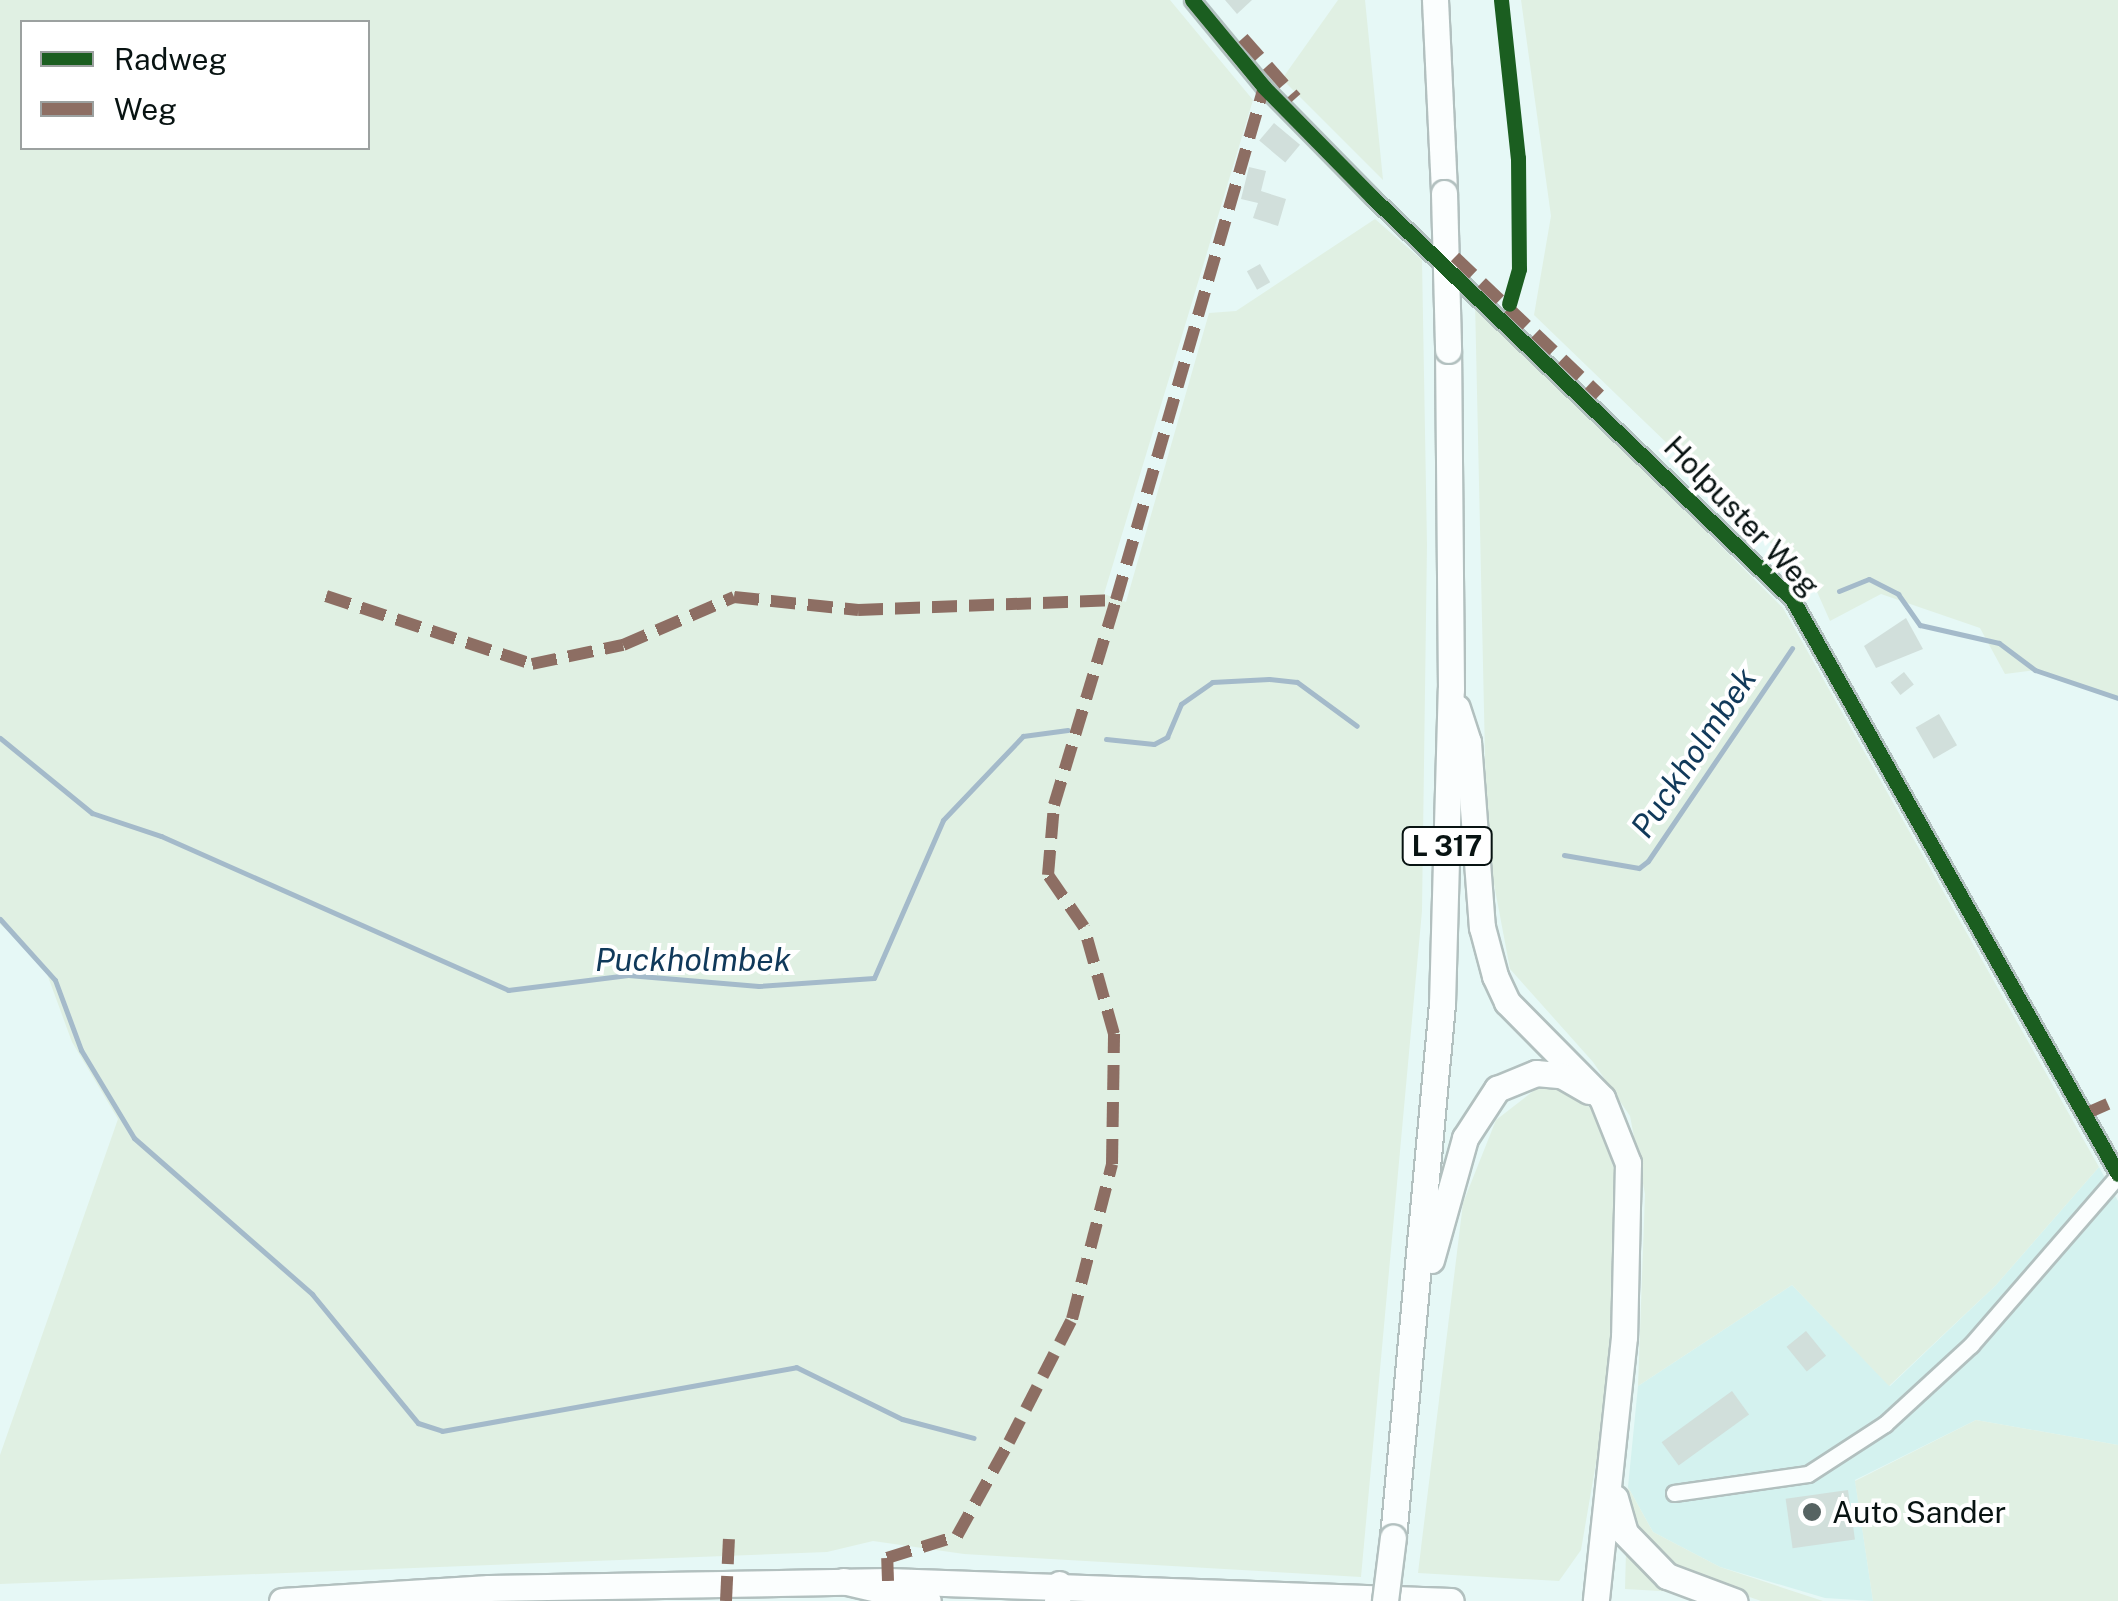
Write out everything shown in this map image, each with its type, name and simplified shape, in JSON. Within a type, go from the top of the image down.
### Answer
[{"type":"main road","name":"L 317","points":[[1415,1318],[1442,1004],[1451,688],[1448,350],[1435,0]]},
{"type":"main road","points":[[1451,688],[1468,742],[1480,912],[1495,976],[1506,1002],[1602,1098],[1622,1135],[1631,1196],[1610,1484],[1596,1601]]},
{"type":"main road","points":[[1385,1601],[1415,1318],[1465,1138],[1497,1089],[1514,1077],[1549,1074],[1602,1098]]},
{"type":"main road","points":[[1610,1484],[1625,1533],[1668,1576],[1734,1601]]},
{"type":"main road","points":[[843,1581],[928,1601]]},
{"type":"main road","points":[[282,1601],[508,1587],[843,1581],[1058,1592],[1452,1601]]},
{"type":"street","name":"Holpuster Weg","points":[[1192,0],[1264,87],[1372,197],[1792,599],[2118,1175]]},
{"type":"street","points":[[1674,1493],[1808,1474],[1885,1424],[1971,1346],[2118,1175]]},
{"type":"shaded area","points":[[2099,1167],[2118,1201],[2118,1445],[1976,1420],[1855,1480],[1873,1601],[1825,1598],[1720,1567],[1653,1532],[1628,1487],[1638,1386],[1792,1285],[1890,1386],[1996,1285]]},
{"type":"green space","points":[[0,0],[1170,0],[1253,100],[1104,594],[1126,602],[1209,313],[1236,311],[1375,219],[1422,260],[1427,545],[1422,911],[1361,1577],[964,1554],[873,1541],[827,1552],[0,1584],[0,1455],[118,1119],[72,1042],[43,963],[0,924]]},
{"type":"green space","points":[[1338,0],[1365,0],[1383,180],[1282,79]]},
{"type":"green space","points":[[1521,0],[2118,0],[2118,698],[2036,670],[2005,674],[1980,628],[1881,594],[1830,621],[1814,585],[1534,315],[1551,216]]},
{"type":"green space","points":[[1475,301],[1783,608],[2099,1167],[1996,1285],[1889,1386],[1792,1285],[1638,1386],[1645,1194],[1630,1116],[1593,1062],[1510,969],[1487,847]]},
{"type":"green space","points":[[1541,1085],[1576,1093],[1598,1117],[1619,1186],[1606,1405],[1581,1550],[1559,1581],[1418,1573],[1463,1203],[1496,1120]]},
{"type":"green space","points":[[1976,1420],[2118,1445],[2118,1601],[1873,1601],[1855,1481]]},
{"type":"green space","points":[[1628,1487],[1653,1532],[1720,1567],[1823,1601],[1761,1601],[1678,1572],[1633,1524]]},
{"type":"green space","points":[[1626,1552],[1676,1590],[1677,1592],[1625,1589]]},
{"type":"building","points":[[1225,0],[1252,0],[1237,14]]},
{"type":"building","points":[[1274,123],[1300,145],[1285,162],[1259,141]]},
{"type":"building","points":[[1249,167],[1266,171],[1261,191],[1286,199],[1278,226],[1253,218],[1258,203],[1241,199]]},
{"type":"building","points":[[1260,264],[1270,282],[1257,290],[1247,271]]},
{"type":"building","points":[[1906,618],[1923,649],[1876,668],[1864,646]]},
{"type":"building","points":[[1904,672],[1914,685],[1900,695],[1891,682]]},
{"type":"building","points":[[1939,714],[1957,745],[1934,759],[1916,728]]},
{"type":"building","points":[[1806,1331],[1826,1356],[1807,1372],[1787,1347]]},
{"type":"building","points":[[1732,1391],[1749,1414],[1679,1466],[1662,1442]]},
{"type":"building","points":[[1848,1490],[1855,1540],[1793,1548],[1786,1499]]},
{"type":"waterway","name":"Puckholmbek","points":[[1839,591],[1869,579],[1898,594],[1920,625],[1999,643],[2035,670],[2118,698]]},
{"type":"waterway","name":"Puckholmbek","points":[[1564,855],[1639,868],[1648,861],[1792,648]]},
{"type":"waterway","name":"Puckholmbek","points":[[1106,739],[1154,744],[1167,737],[1181,704],[1212,682],[1269,679],[1297,682],[1357,726]]},
{"type":"waterway","name":"Puckholmbek","points":[[0,738],[92,813],[161,836],[508,990],[628,975],[759,986],[874,978],[943,820],[1023,736],[1068,730]]},
{"type":"waterway","name":"Puckholmbek","points":[[0,919],[55,980],[81,1050],[134,1138],[312,1294],[418,1423],[442,1431],[796,1367],[902,1419],[974,1438]]},
{"type":"marked path","points":[[1243,38],[1296,98]]},
{"type":"marked path","points":[[326,596],[532,664],[623,645],[734,597],[858,610],[1116,600],[1264,87]]},
{"type":"marked path","points":[[1455,257],[1600,395]]},
{"type":"marked path","points":[[888,1581],[887,1558],[957,1536],[1009,1442],[1072,1319],[1112,1164],[1114,1034],[1084,927],[1048,875],[1054,805],[1116,600]]},
{"type":"marked path","points":[[2085,1114],[2118,1099]]},
{"type":"marked path","points":[[726,1601],[729,1537]]},
{"type":"cycle path","points":[[1192,0],[1264,87],[1372,197],[1792,599],[2118,1174]]},
{"type":"cycle path","points":[[1501,0],[1518,158],[1519,269],[1509,304]]},
{"type":"place","name":"Auto Sander","points":[[1812,1512]]}]
